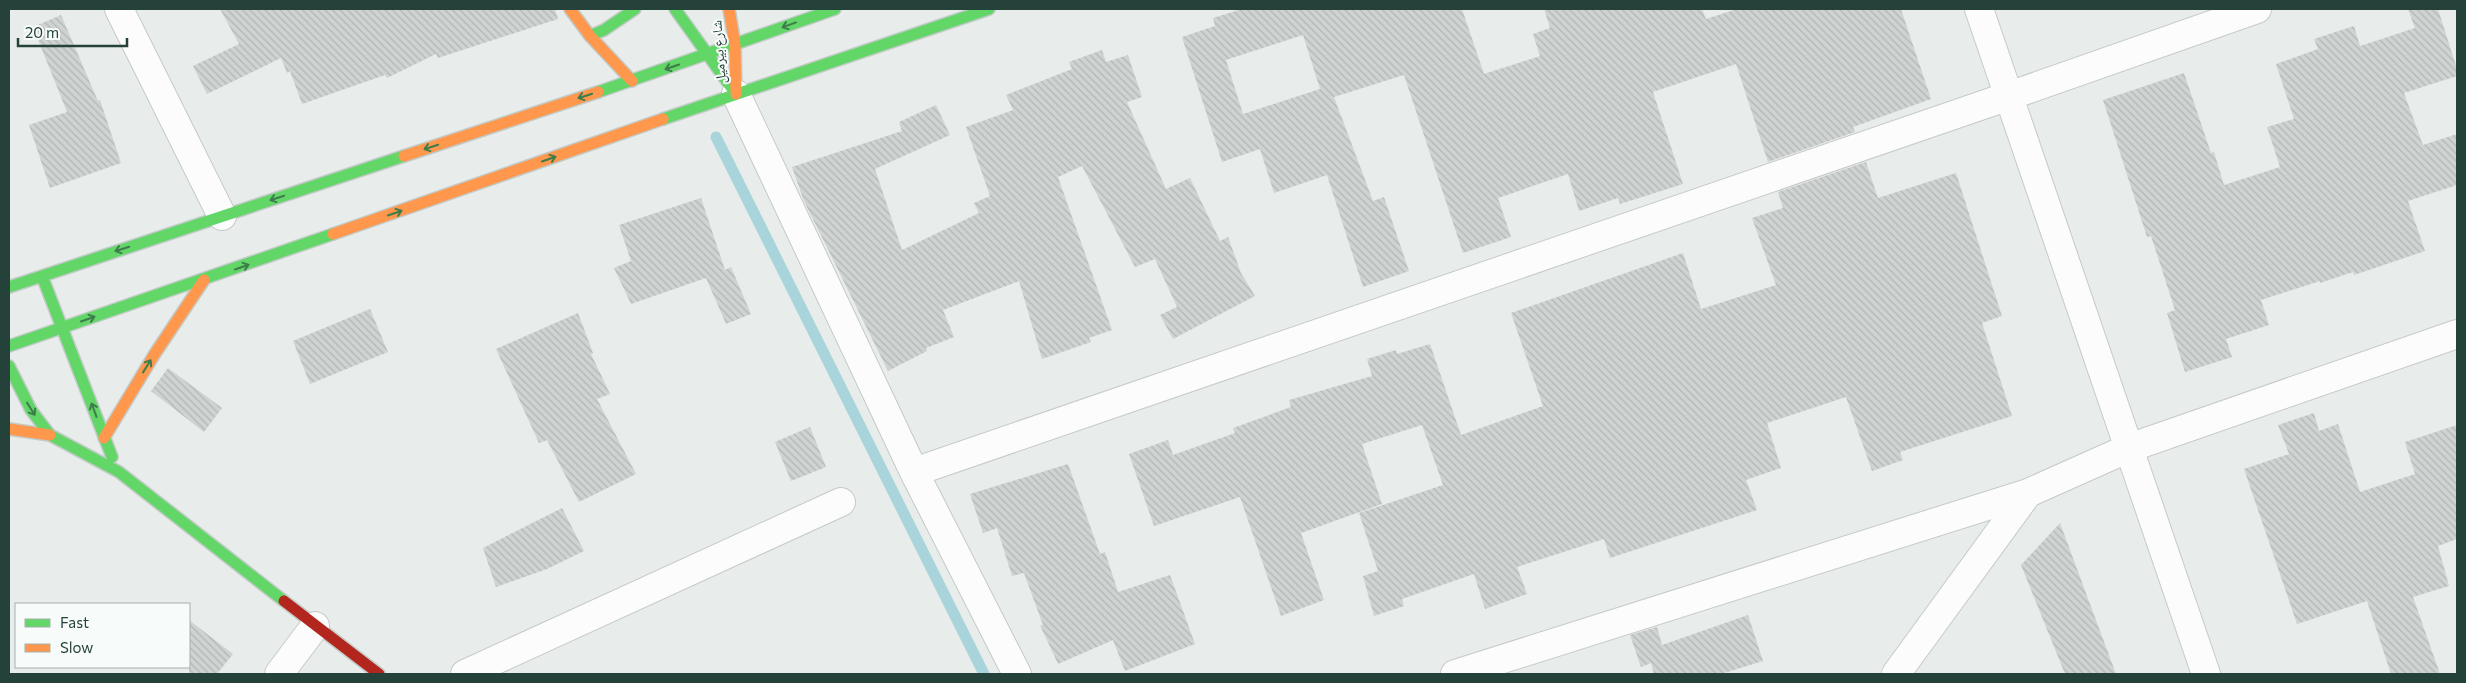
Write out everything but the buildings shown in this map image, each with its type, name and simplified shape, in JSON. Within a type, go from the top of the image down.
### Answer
[{"type":"main road","points":[[570,9],[590,36],[632,81]]},
{"type":"main road","points":[[590,36],[610,26],[635,9]]},
{"type":"main road","points":[[675,9],[706,55],[736,94]]},
{"type":"main road","name":"شارع بيرميل","points":[[730,9],[735,44],[736,94]]},
{"type":"main road","points":[[9,288],[632,81],[835,9]]},
{"type":"main road","points":[[9,346],[204,280],[736,94],[989,9]]},
{"type":"main road","points":[[42,276],[118,472]]},
{"type":"main road","points":[[104,438],[154,355],[204,280]]},
{"type":"main road","points":[[9,366],[31,410],[50,435]]},
{"type":"main road","points":[[9,429],[50,435],[118,472],[379,674]]},
{"type":"street","points":[[119,9],[222,216]]},
{"type":"street","points":[[1979,9],[2206,674]]},
{"type":"street","points":[[914,472],[2257,9]]},
{"type":"street","points":[[736,94],[914,472],[1017,674]]},
{"type":"street","points":[[1455,674],[2028,493],[2129,448],[2457,334]]},
{"type":"street","points":[[1896,674],[2028,493]]},
{"type":"street","points":[[465,674],[842,502]]},
{"type":"street","points":[[278,674],[315,626]]},
{"type":"waterway","points":[[716,137],[984,674]]},
{"type":"traffic: fast","points":[[590,36],[604,30],[635,9]]},
{"type":"traffic: fast","points":[[675,9],[736,94]]},
{"type":"traffic: fast","points":[[598,92],[835,9]]},
{"type":"traffic: fast","points":[[663,119],[989,9]]},
{"type":"traffic: fast","points":[[9,287],[404,156]]},
{"type":"traffic: fast","points":[[9,346],[333,234]]},
{"type":"traffic: fast","points":[[42,276],[112,457]]},
{"type":"traffic: fast","points":[[9,366],[31,410],[50,435],[119,472],[284,601]]},
{"type":"traffic: slow","points":[[570,9],[590,36],[632,81]]},
{"type":"traffic: slow","points":[[729,9],[735,45],[736,94]]},
{"type":"traffic: slow","points":[[404,156],[598,92]]},
{"type":"traffic: slow","points":[[333,234],[663,119]]},
{"type":"traffic: slow","points":[[104,438],[154,355],[204,280]]},
{"type":"traffic: slow","points":[[9,429],[50,435]]},
{"type":"traffic: jam","points":[[284,601],[379,674]]}]
